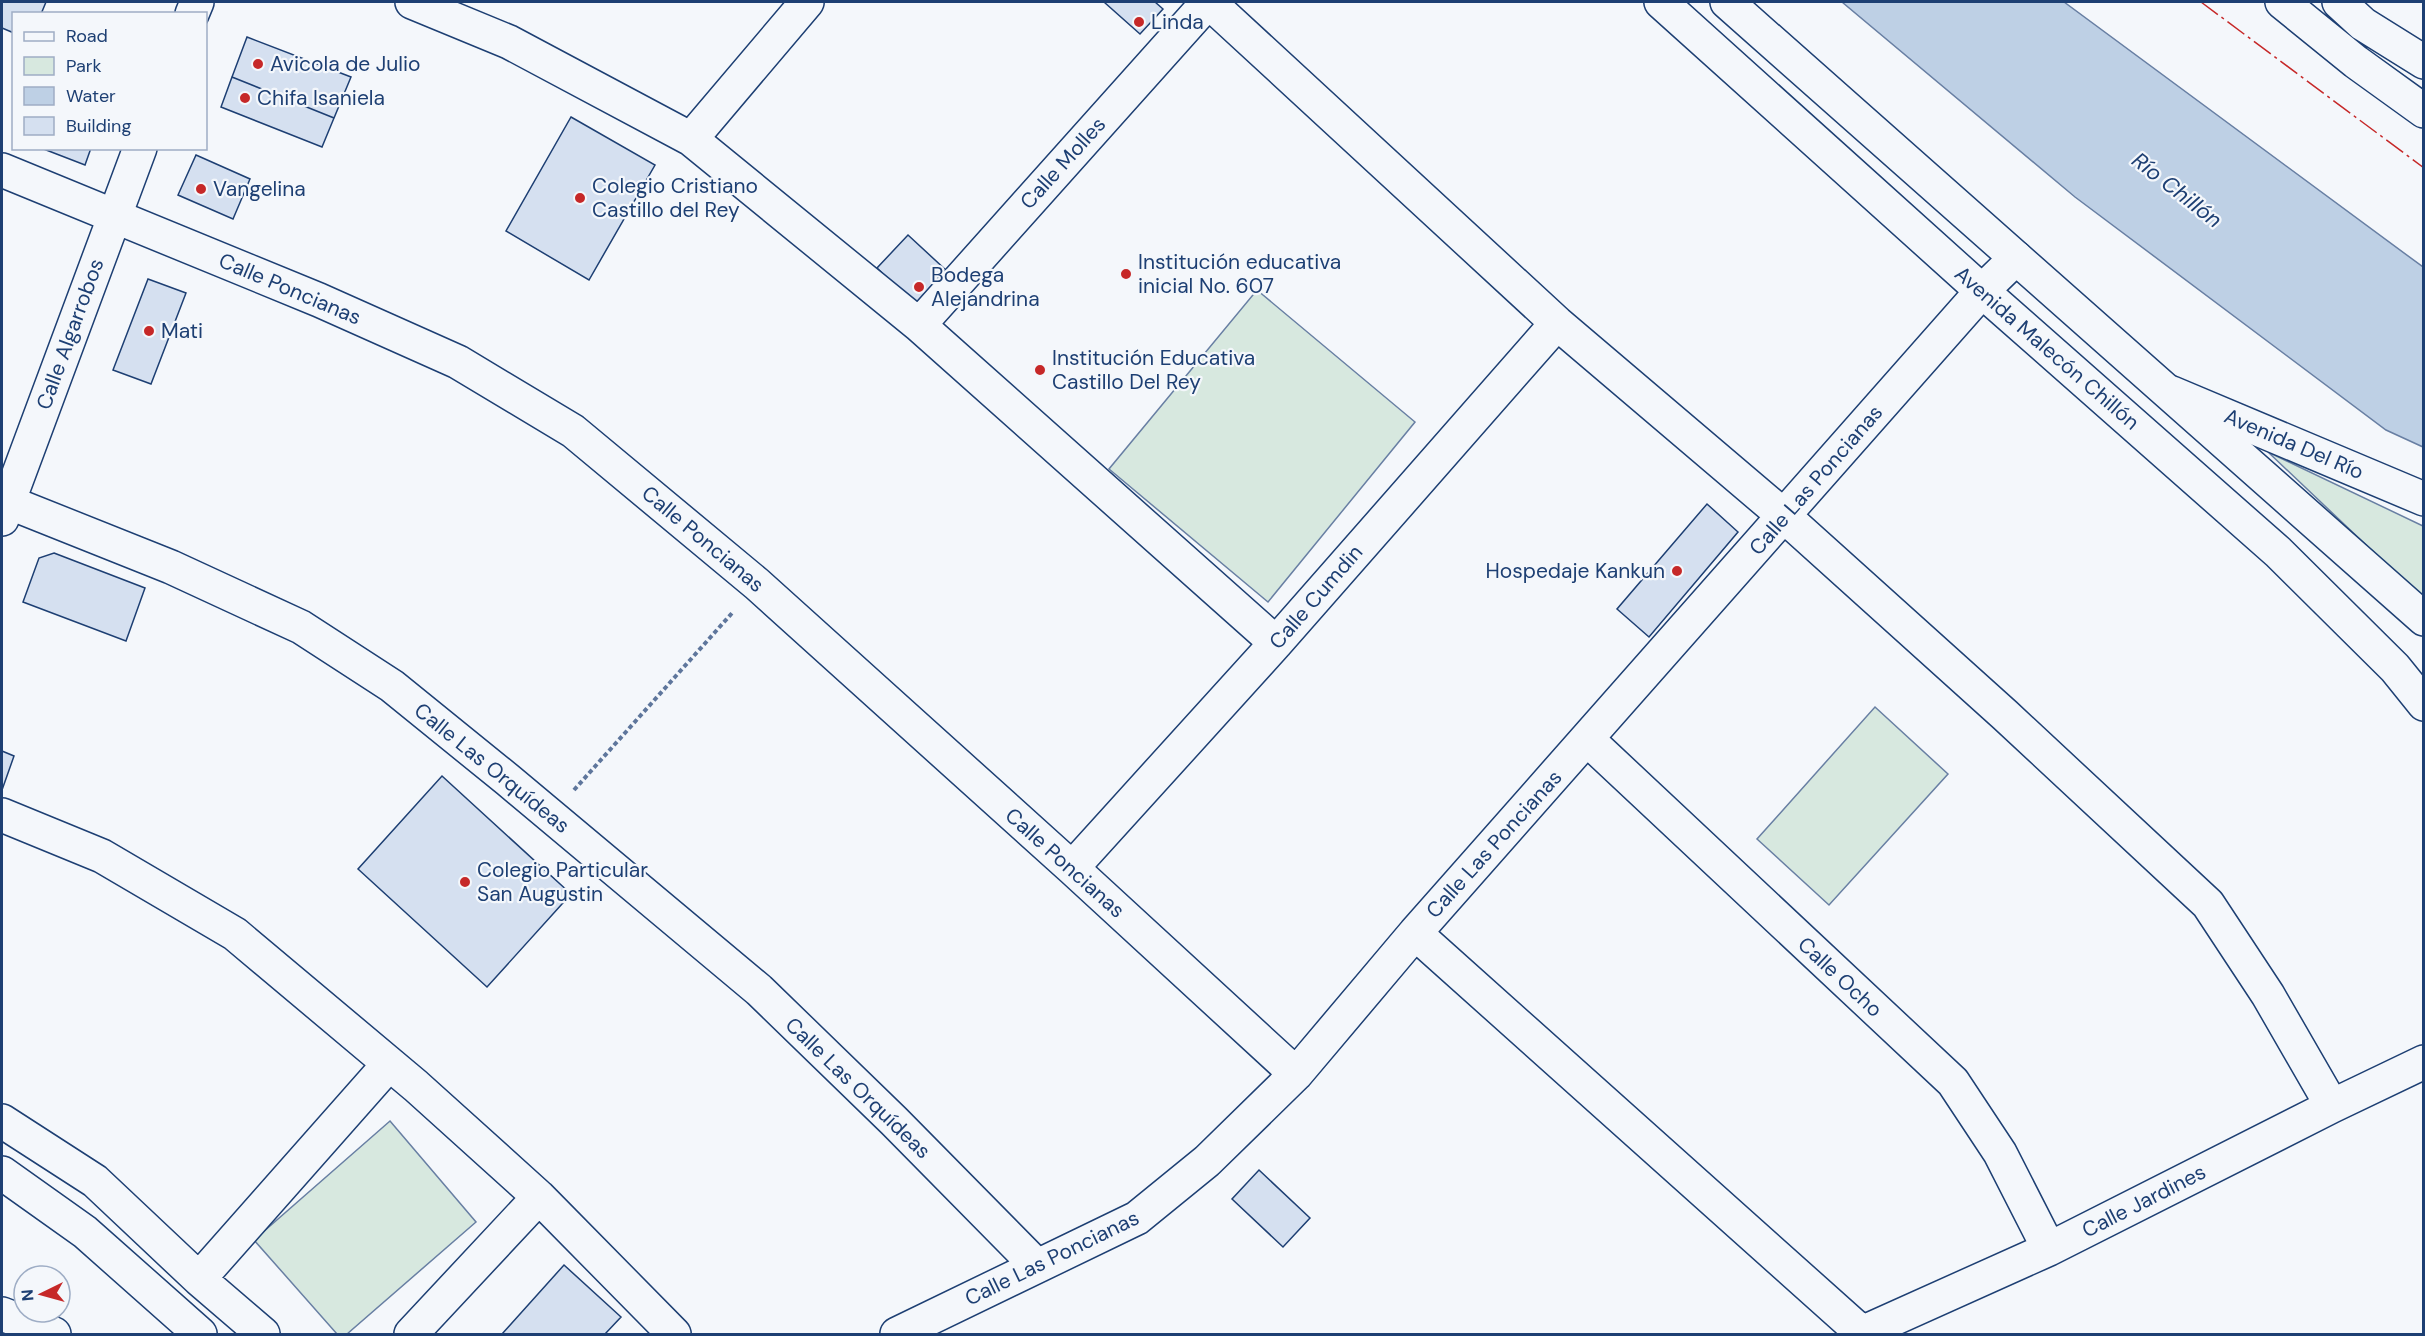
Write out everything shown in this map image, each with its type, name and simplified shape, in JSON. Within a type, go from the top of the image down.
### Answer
[{"type":"street","points":[[412,2],[509,42],[691,140],[919,325],[1276,644]]},
{"type":"street","points":[[691,140],[807,2]]},
{"type":"street","points":[[1208,2],[1557,323],[1784,516],[2005,715],[2208,904],[2268,995],[2332,1106]]},
{"type":"street","name":"Calle Molles","points":[[919,325],[1208,2]]},
{"type":"street","name":"Avenida Malecón Chillón","points":[[1661,2],[1982,291],[2278,552],[2395,668],[2424,704]]},
{"type":"street","points":[[1727,2],[2424,619]]},
{"type":"street","points":[[2282,2],[2356,62],[2424,111]]},
{"type":"street","points":[[2339,2],[2363,24],[2424,62]]},
{"type":"street","name":"Calle Algarrobos","points":[[5,510],[139,150]]},
{"type":"street","name":"Calle Poncianas","points":[[2,170],[319,300],[458,362],[573,431],[757,584],[1296,1074]]},
{"type":"street","name":"Calle Las Poncianas","points":[[897,1335],[1036,1265],[1137,1218],[1207,1161],[1296,1074],[1415,933],[1982,291],[2016,258]]},
{"type":"street","name":"Calle Cumdin","points":[[1072,868],[1276,644],[1557,323]]},
{"type":"street","name":"Avenida Del Río","points":[[2165,390],[2424,499]]},
{"type":"street","name":"Calle Las Orquídeas","points":[[5,510],[171,567],[301,627],[392,686],[759,990],[894,1121],[1036,1265]]},
{"type":"street","name":"Calle Ocho","points":[[1587,739],[1953,1082],[2000,1153],[2049,1249]]},
{"type":"street","points":[[2,815],[102,856],[235,933],[389,1064],[538,1197],[674,1335]]},
{"type":"street","points":[[1415,933],[1862,1333]]},
{"type":"street","name":"Calle Jardines","points":[[1862,1333],[2049,1249],[2424,1062]]},
{"type":"street","points":[[199,1279],[389,1064]]},
{"type":"street","points":[[2,1121],[95,1181],[199,1279],[263,1335]]},
{"type":"street","points":[[2,1173],[85,1232],[200,1335]]},
{"type":"street","points":[[411,1335],[538,1197]]},
{"type":"street","points":[[2,1314],[54,1335]]},
{"type":"path","points":[[551,816],[757,584]]},
{"type":"green space","points":[[1257,290],[1415,422],[1268,602],[1109,469]]},
{"type":"green space","points":[[2268,452],[2423,526],[2423,599]]},
{"type":"green space","points":[[1875,707],[1948,774],[1829,905],[1757,839]]},
{"type":"green space","points":[[390,1121],[476,1222],[347,1334],[337,1334],[254,1240]]},
{"type":"water","name":"Río Chillón","points":[[1842,2],[2064,2],[2423,267],[2423,447],[2386,430],[2075,197]]},
{"type":"building","points":[[2,2],[46,2],[42,12],[12,12],[12,32],[2,28]]},
{"type":"building","name":"Linda","points":[[1104,2],[1155,2],[1163,9],[1140,34]]},
{"type":"building","points":[[247,37],[351,77],[334,118],[232,77]]},
{"type":"building","points":[[232,77],[334,118],[322,147],[221,107]]},
{"type":"building","name":"Colegio Cristiano Castillo del Rey","points":[[571,117],[655,165],[589,280],[506,231]]},
{"type":"building","points":[[46,150],[90,150],[85,165]]},
{"type":"building","points":[[196,155],[250,179],[233,219],[178,195]]},
{"type":"building","points":[[908,235],[948,272],[916,306],[877,268]]},
{"type":"building","name":"Mati","points":[[148,279],[186,293],[151,384],[113,370]]},
{"type":"building","name":"Hospedaje Kankun","points":[[1707,504],[1738,532],[1649,637],[1617,609]]},
{"type":"building","points":[[54,553],[145,588],[126,641],[23,602],[39,558]]},
{"type":"building","points":[[2,751],[14,756],[2,790]]},
{"type":"building","name":"Colegio Particular San Augustin","points":[[442,776],[571,894],[487,987],[358,869]]},
{"type":"building","points":[[1259,1170],[1310,1218],[1283,1247],[1232,1199]]},
{"type":"building","points":[[564,1265],[621,1317],[605,1334],[502,1334]]},
{"type":"power","points":[[2201,2],[2424,168]]},
{"type":"place","name":"Linda","points":[[1139,22]]},
{"type":"place","name":"Avicola de Julio","points":[[258,64]]},
{"type":"place","name":"Chifa Isaniela","points":[[245,98]]},
{"type":"place","name":"Vangelina","points":[[201,189]]},
{"type":"place","name":"Colegio Cristiano Castillo del Rey","points":[[580,198]]},
{"type":"place","name":"Institución educativa inicial No. 607","points":[[1126,274]]},
{"type":"place","name":"Bodega Alejandrina","points":[[919,287]]},
{"type":"place","name":"Mati","points":[[149,331]]},
{"type":"place","name":"Institución Educativa Castillo Del Rey","points":[[1040,370]]},
{"type":"place","name":"Hospedaje Kankun","points":[[1677,571]]},
{"type":"place","name":"Colegio Particular San Augustin","points":[[465,882]]}]
